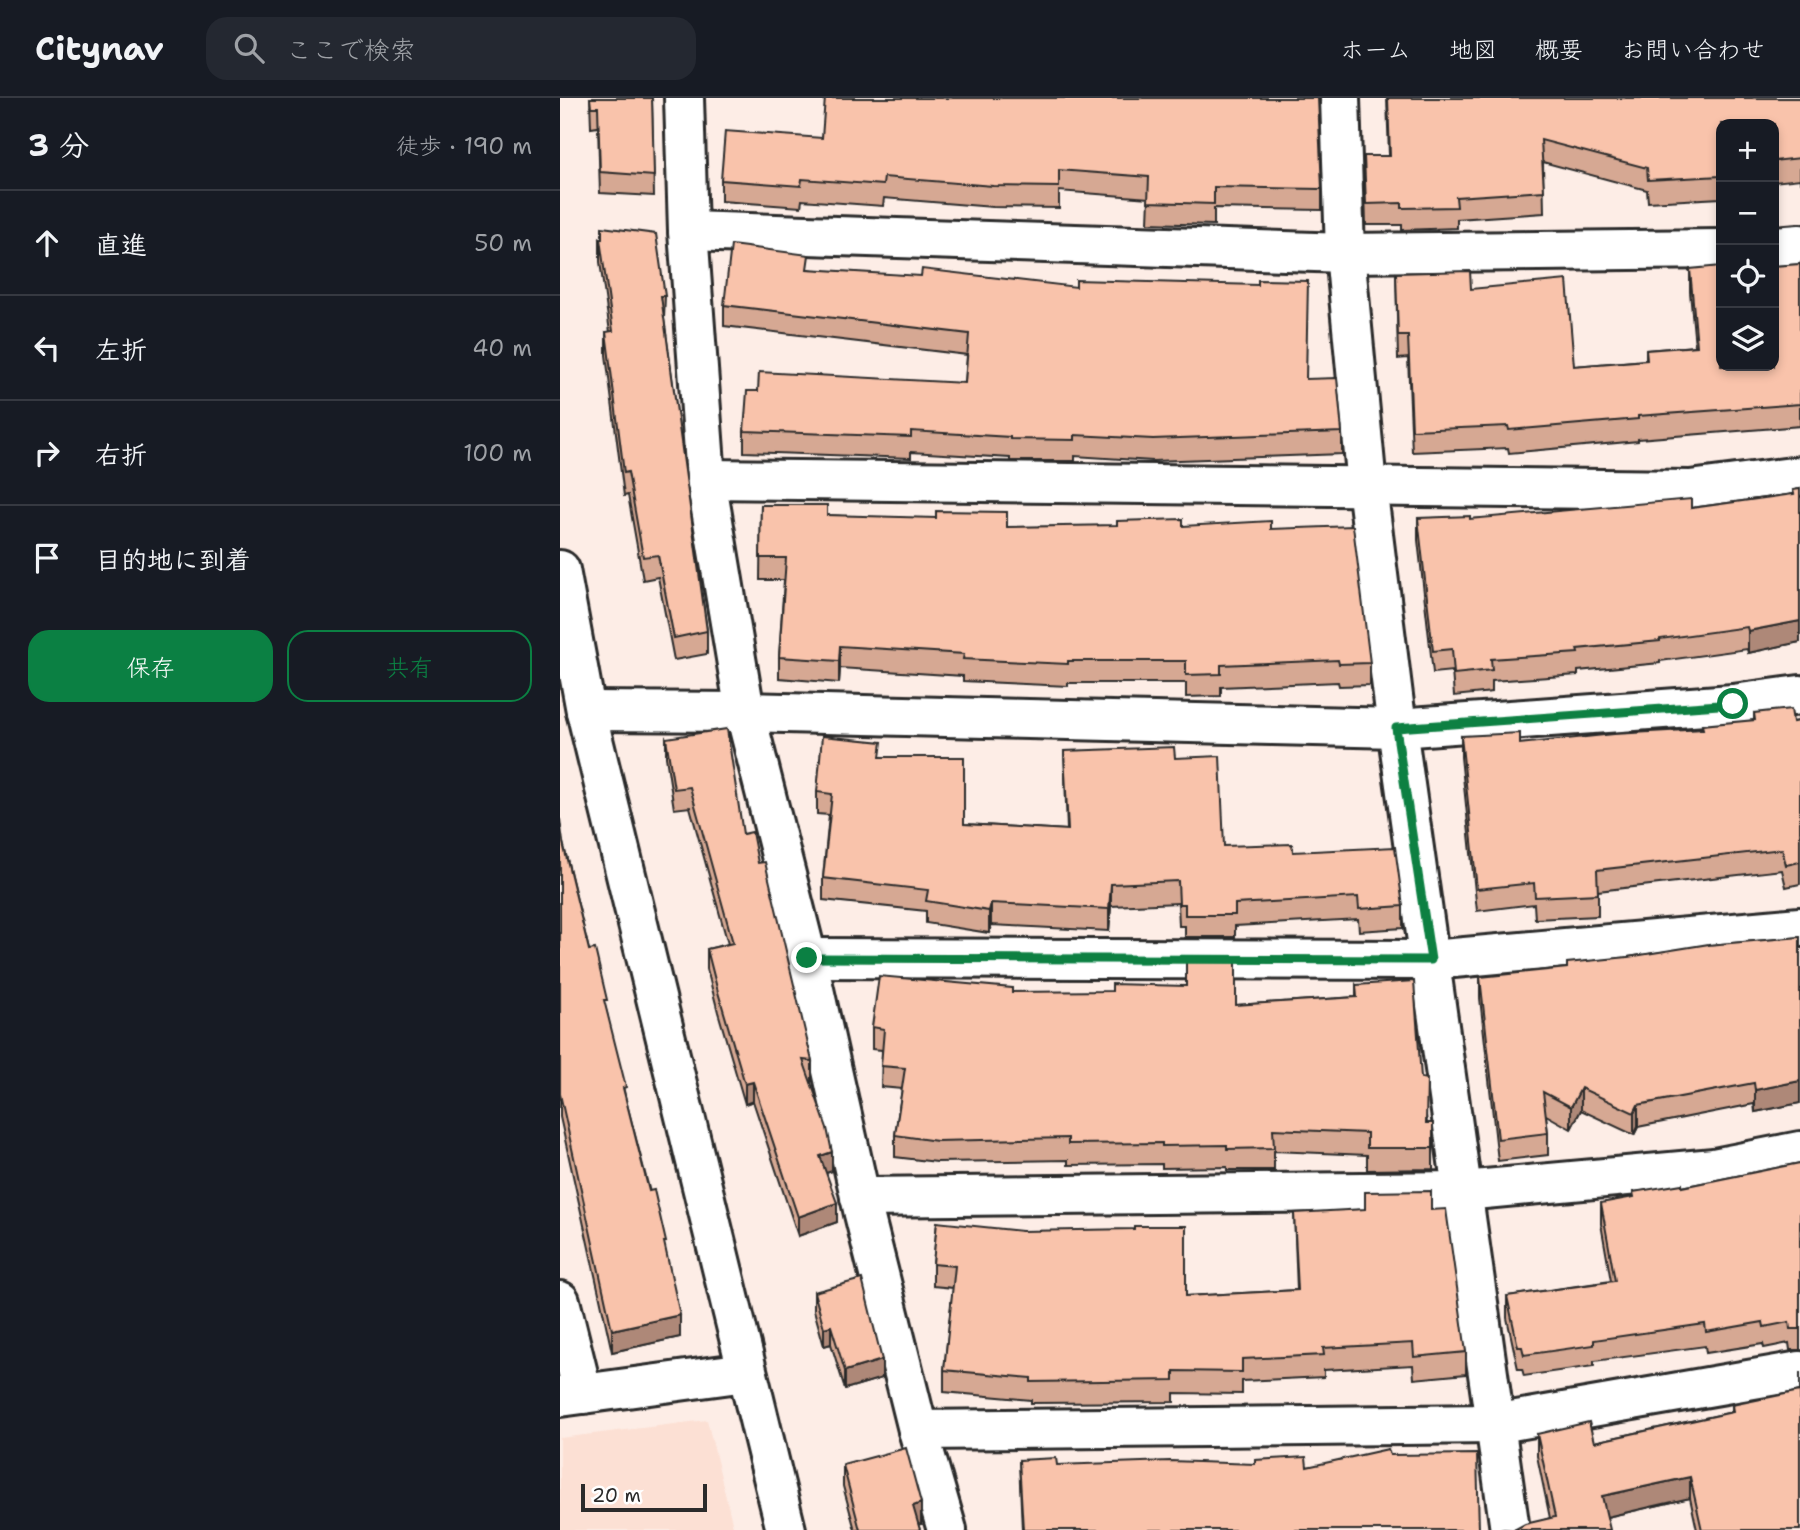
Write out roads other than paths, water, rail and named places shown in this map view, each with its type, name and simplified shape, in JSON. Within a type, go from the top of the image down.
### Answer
[{"type":"street","points":[[684,98],[688,231],[706,479],[745,712],[807,958],[860,1197],[918,1430],[947,1530]]},
{"type":"street","points":[[1340,98],[1345,253],[1367,486],[1396,728],[1510,1530]]},
{"type":"street","points":[[688,231],[1345,253],[1716,249]]},
{"type":"street","points":[[1779,246],[1800,244]]},
{"type":"street","points":[[706,479],[1690,490],[1800,476]]},
{"type":"street","points":[[560,570],[563,608],[586,711],[786,1530]]},
{"type":"street","points":[[586,711],[745,712],[1396,728],[1733,704],[1800,695]]},
{"type":"street","points":[[807,958],[1431,960],[1800,927]]},
{"type":"street","points":[[860,1197],[1463,1191],[1714,1168],[1800,1151]]},
{"type":"street","points":[[560,1301],[571,1395],[746,1372]]},
{"type":"street","points":[[918,1430],[1494,1424],[1800,1371]]}]
